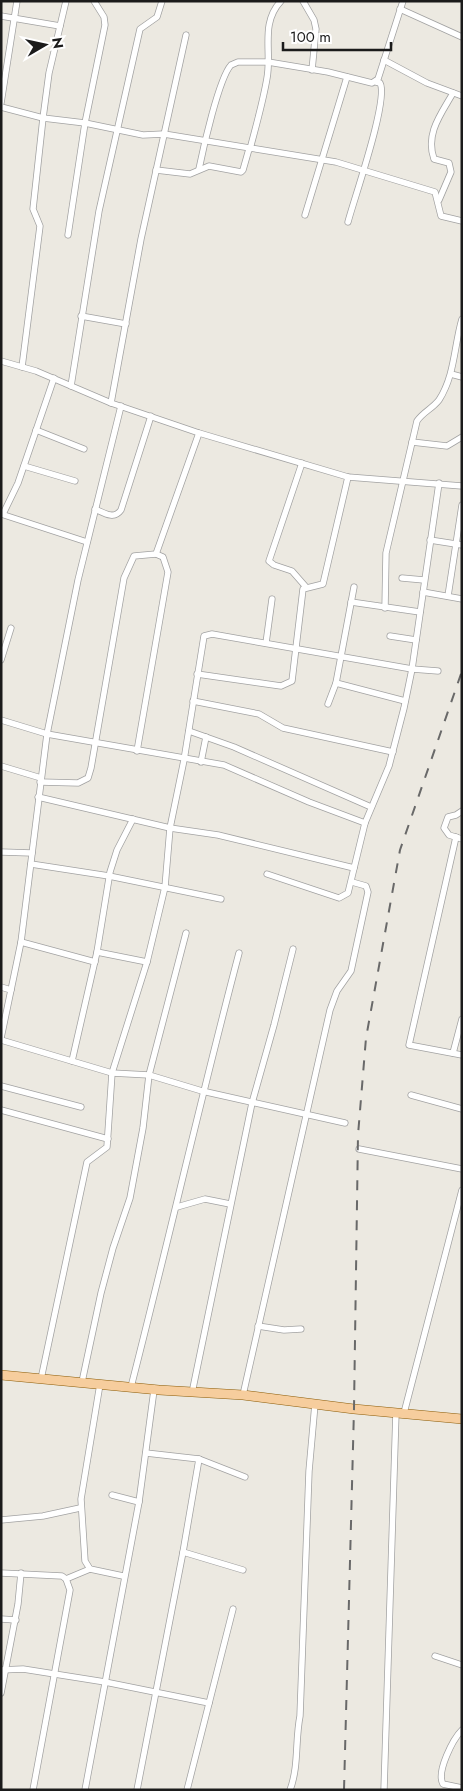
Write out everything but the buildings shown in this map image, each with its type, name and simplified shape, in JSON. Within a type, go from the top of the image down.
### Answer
[{"type":"main road","points":[[1,1375],[154,1390],[242,1395],[462,1419]]},
{"type":"street","points":[[1,103],[17,1]]},
{"type":"street","points":[[22,367],[40,226],[34,209],[43,118],[49,73],[66,1]]},
{"type":"street","points":[[68,234],[85,123],[104,25],[104,17],[94,1]]},
{"type":"street","points":[[71,386],[99,211],[140,29],[157,17],[162,1]]},
{"type":"street","points":[[156,170],[186,175],[198,169],[216,166],[241,172],[243,170],[267,79],[270,17],[281,1]]},
{"type":"street","points":[[303,1],[314,20],[316,29],[312,70]]},
{"type":"street","points":[[376,82],[403,1]]},
{"type":"street","points":[[400,9],[462,37]]},
{"type":"street","points":[[1,16],[60,26]]},
{"type":"street","points":[[111,403],[156,170],[186,35]]},
{"type":"street","points":[[384,60],[427,83],[462,96]]},
{"type":"street","points":[[198,169],[228,69],[238,62],[268,62],[348,77],[367,83],[376,82],[381,85],[382,98],[348,222]]},
{"type":"street","points":[[304,215],[348,77]]},
{"type":"street","points":[[439,200],[451,172],[449,163],[434,159],[430,140],[433,130],[454,93]]},
{"type":"street","points":[[1,107],[43,118],[85,123],[143,135],[164,134],[322,160],[435,192],[439,200],[441,216],[462,221]]},
{"type":"street","points":[[81,316],[126,324]]},
{"type":"street","points":[[384,608],[386,553],[417,421],[420,415],[432,409],[451,374],[462,319]]},
{"type":"street","points":[[1,361],[54,378],[111,403],[199,433],[348,477],[462,486]]},
{"type":"street","points":[[451,374],[462,376]]},
{"type":"street","points":[[54,378],[24,466],[2,514],[87,542]]},
{"type":"street","points":[[121,406],[87,542],[47,734],[21,942],[1,1039],[112,1072],[149,1075],[202,1091],[346,1123]]},
{"type":"street","points":[[95,509],[111,516],[116,515],[121,510],[151,416]]},
{"type":"street","points":[[36,430],[84,449]]},
{"type":"street","points":[[156,554],[199,433]]},
{"type":"street","points":[[412,442],[447,446],[462,437]]},
{"type":"street","points":[[302,463],[269,561],[274,565],[292,571],[306,588]]},
{"type":"street","points":[[24,466],[75,481]]},
{"type":"street","points":[[306,588],[320,587],[323,584],[348,477]]},
{"type":"street","points":[[267,874],[339,898],[346,896],[352,882],[366,823],[389,766],[412,670],[439,483]]},
{"type":"street","points":[[448,596],[459,544],[462,505]]},
{"type":"street","points":[[430,540],[459,544]]},
{"type":"street","points":[[1,766],[40,780],[78,783],[85,781],[92,768],[124,578],[134,556],[156,554],[163,557],[168,572],[137,751]]},
{"type":"street","points":[[402,578],[424,580]]},
{"type":"street","points":[[328,704],[336,683],[342,657],[354,587]]},
{"type":"street","points":[[197,674],[281,686],[287,685],[292,681],[294,674],[302,594],[306,588]]},
{"type":"street","points":[[423,592],[462,599]]},
{"type":"street","points":[[266,644],[272,599]]},
{"type":"street","points":[[351,602],[420,612]]},
{"type":"street","points":[[1,660],[11,628]]},
{"type":"street","points":[[41,1379],[87,1162],[107,1147],[112,1072],[146,962],[165,887],[170,828],[184,760],[204,636],[212,634],[412,670],[438,672]]},
{"type":"street","points":[[390,636],[416,640]]},
{"type":"street","points":[[336,683],[405,701]]},
{"type":"street","points":[[193,702],[259,714],[283,728],[393,752]]},
{"type":"street","points":[[1,720],[47,734],[236,769],[308,802],[366,823]]},
{"type":"street","points":[[188,731],[280,766],[372,807]]},
{"type":"street","points":[[201,762],[206,737]]},
{"type":"street","points":[[38,797],[170,828],[218,835],[354,868]]},
{"type":"street","points":[[462,810],[456,815],[448,816],[445,823],[445,831],[459,838],[435,922],[424,984],[409,1045],[462,1055]]},
{"type":"street","points":[[72,1060],[95,962],[109,876],[117,850],[133,819]]},
{"type":"street","points":[[1,852],[32,852]]},
{"type":"street","points":[[31,864],[109,876],[221,899]]},
{"type":"street","points":[[242,1395],[330,1010],[337,991],[351,971],[368,892],[366,886],[352,882]]},
{"type":"street","points":[[82,1382],[103,1284],[130,1198],[143,1128],[149,1075],[186,933]]},
{"type":"street","points":[[21,942],[95,962]]},
{"type":"street","points":[[192,1393],[252,1103],[293,949]]},
{"type":"street","points":[[97,952],[146,962]]},
{"type":"street","points":[[131,1387],[177,1207],[202,1091],[239,953]]},
{"type":"street","points":[[1,987],[11,990]]},
{"type":"street","points":[[453,1053],[462,1020]]},
{"type":"street","points":[[1,1086],[81,1107]]},
{"type":"street","points":[[411,1095],[462,1109]]},
{"type":"street","points":[[1,1110],[108,1140]]},
{"type":"street","points":[[359,1150],[462,1169]]},
{"type":"street","points":[[384,1790],[400,1413],[462,1190]]},
{"type":"street","points":[[177,1207],[205,1199],[230,1204]]},
{"type":"street","points":[[258,1326],[284,1330],[301,1329]]},
{"type":"street","points":[[90,1569],[85,1561],[80,1508],[100,1384]]},
{"type":"street","points":[[85,1790],[138,1502],[154,1390]]},
{"type":"street","points":[[290,1790],[295,1776],[300,1716],[308,1472],[315,1404]]},
{"type":"street","points":[[146,1453],[199,1459],[245,1477]]},
{"type":"street","points":[[137,1790],[157,1692],[199,1459]]},
{"type":"street","points":[[112,1496],[138,1502]]},
{"type":"street","points":[[1,1520],[43,1516],[80,1508]]},
{"type":"street","points":[[183,1552],[243,1570]]},
{"type":"street","points":[[1,1573],[56,1575],[66,1579],[90,1569],[123,1576]]},
{"type":"street","points":[[1,1693],[4,1670],[16,1620],[21,1573]]},
{"type":"street","points":[[34,1790],[70,1596],[66,1579]]},
{"type":"street","points":[[187,1790],[233,1609]]},
{"type":"street","points":[[1,1620],[16,1620]]},
{"type":"street","points":[[434,1656],[462,1665]]},
{"type":"street","points":[[4,1670],[55,1674],[105,1682],[209,1703]]},
{"type":"street","points":[[462,1730],[454,1738],[440,1776],[442,1787],[462,1788]]},
{"type":"railway","points":[[344,1790],[354,1409],[358,1135],[366,1038],[400,850],[462,671]]}]
